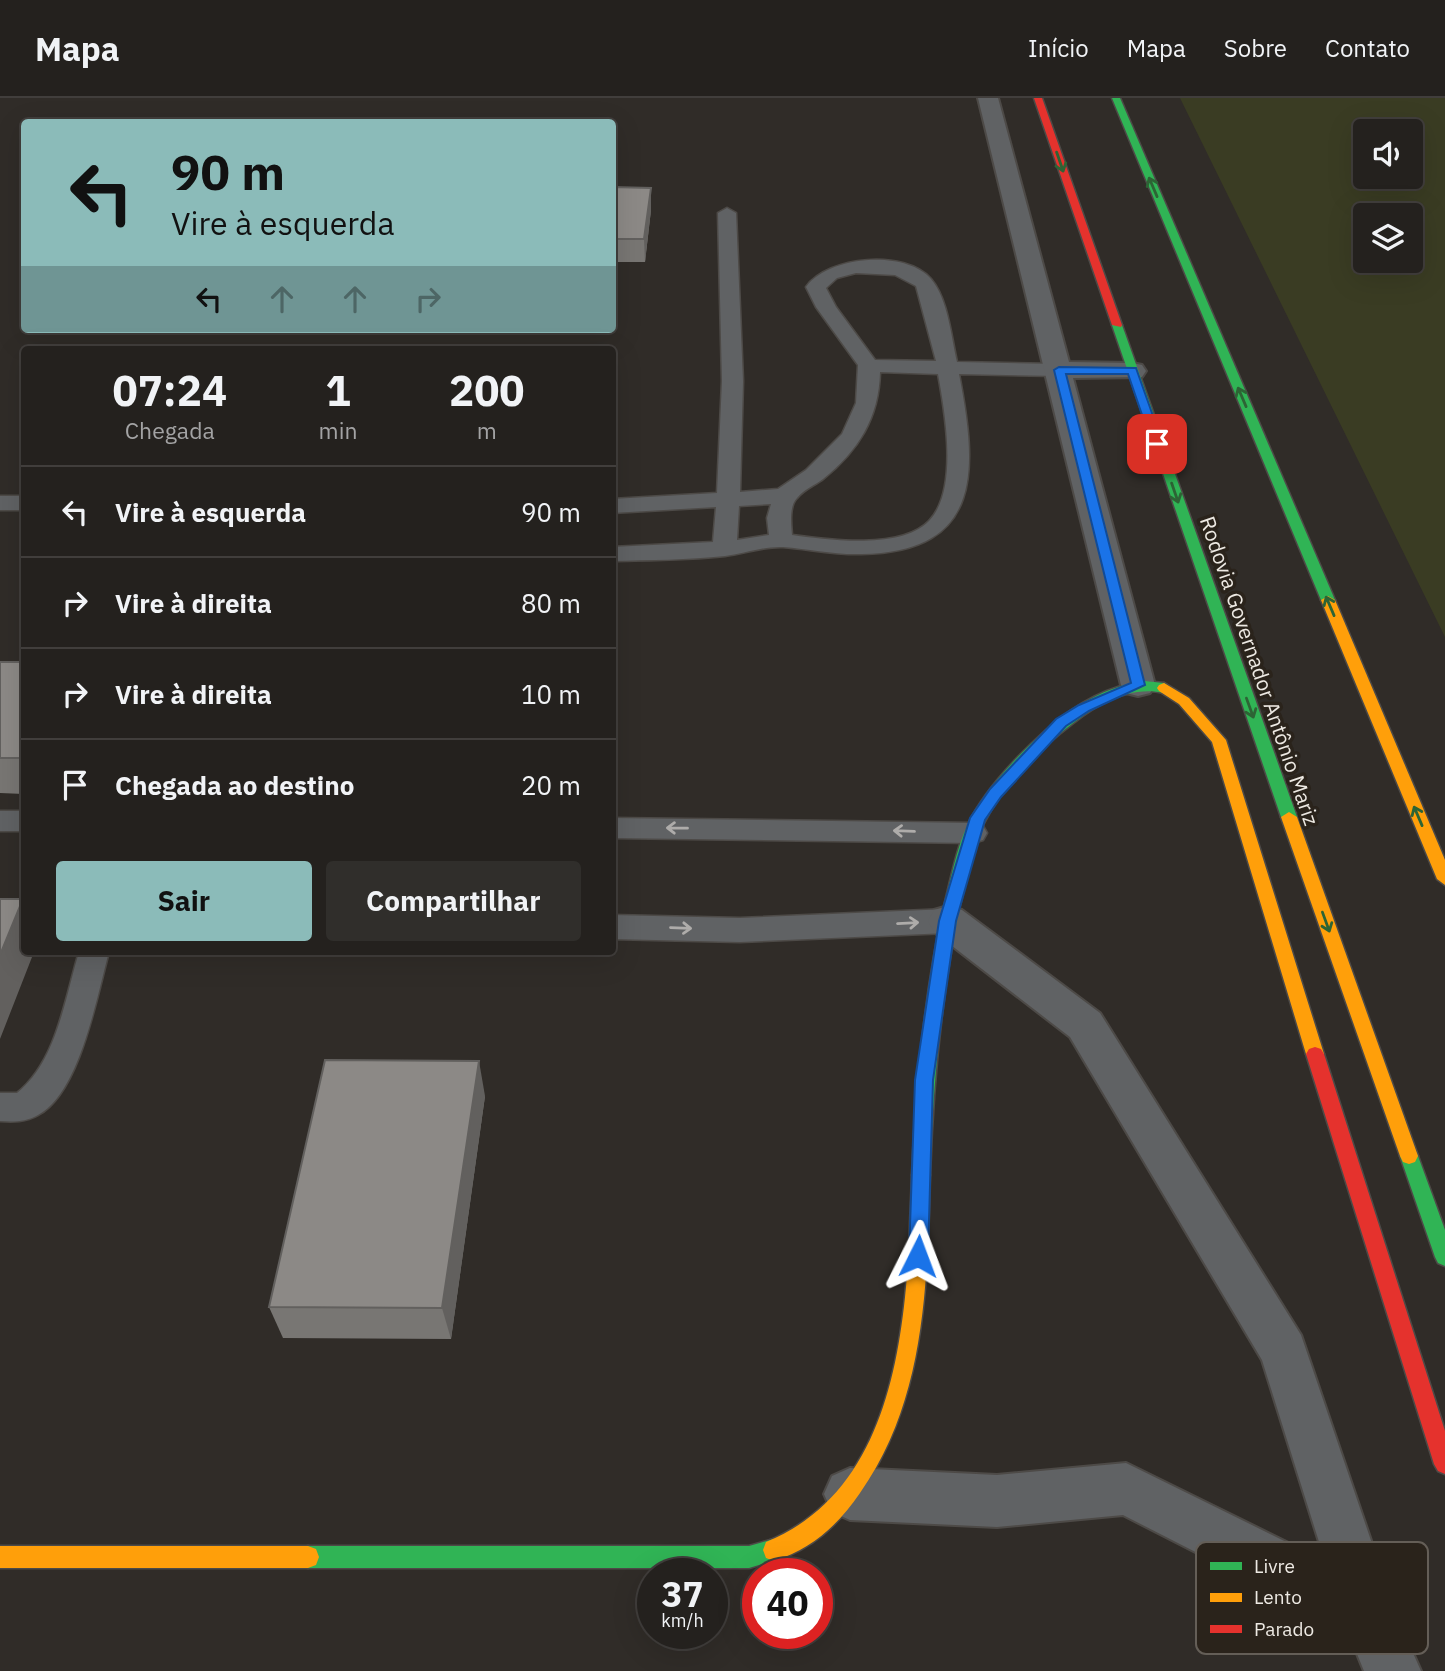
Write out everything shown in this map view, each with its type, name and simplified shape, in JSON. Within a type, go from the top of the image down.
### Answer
[{"type":"main road","name":"Rodovia Governador Antônio Mariz","points":[[1038,98],[1445,1257]]},
{"type":"main road","points":[[1116,98],[1445,879]]},
{"type":"main road","points":[[0,1557],[749,1558],[772,1554],[806,1538],[850,1494],[883,1435],[907,1366],[916,1301],[924,1080],[948,921],[978,818],[996,793],[1061,723],[1084,708],[1138,685],[1152,684],[1182,699],[1219,740],[1445,1464]]},
{"type":"street","points":[[988,98],[1138,685]]},
{"type":"street","points":[[1059,370],[1132,370]]},
{"type":"street","points":[[948,921],[1085,1025],[1284,1352],[1345,1542]]},
{"type":"street","points":[[850,1494],[997,1501],[1126,1489],[1231,1542]]},
{"type":"street","points":[[1385,1654],[1392,1671]]},
{"type":"lane","points":[[724,549],[729,498],[734,363],[727,213]]},
{"type":"lane","points":[[616,506],[784,496],[828,463],[863,422],[869,395],[869,366],[820,301],[816,287],[829,273],[842,268],[886,267],[919,279],[927,287],[950,368],[957,417],[957,460],[952,496],[937,526],[925,534],[886,545],[842,547],[781,540],[724,549],[616,554]]},
{"type":"lane","points":[[869,366],[1059,370]]},
{"type":"lane","points":[[781,540],[779,518],[784,496]]},
{"type":"lane","points":[[0,503],[21,503]]},
{"type":"lane","points":[[0,821],[21,821]]},
{"type":"lane","points":[[616,828],[973,833]]},
{"type":"lane","points":[[616,927],[740,930],[948,921]]},
{"type":"lane","points":[[0,1107],[24,1107],[44,1091],[68,1036],[93,955]]},
{"type":"green space","points":[[1180,98],[1445,98],[1445,637]]},
{"type":"building","points":[[616,187],[651,188],[644,239],[616,239]]},
{"type":"building","points":[[0,662],[21,662],[21,758],[0,758]]},
{"type":"building","points":[[0,899],[21,899],[21,904],[0,955]]},
{"type":"building","points":[[325,1060],[479,1061],[442,1308],[269,1307]]},
{"type":"traffic: fast","points":[[1116,98],[1328,600]]},
{"type":"traffic: fast","points":[[1117,325],[1289,817]]},
{"type":"traffic: fast","points":[[921,1175],[927,1067],[941,960],[956,890],[976,824],[995,793],[1026,758],[1075,714],[1125,689],[1144,685],[1164,688]]},
{"type":"traffic: fast","points":[[1409,1156],[1445,1257]]},
{"type":"traffic: fast","points":[[308,1557],[749,1557],[774,1550]]},
{"type":"traffic: slow","points":[[1328,600],[1445,879]]},
{"type":"traffic: slow","points":[[1164,688],[1184,701],[1219,740],[1315,1054]]},
{"type":"traffic: slow","points":[[1289,817],[1409,1156]]},
{"type":"traffic: slow","points":[[774,1550],[803,1537],[835,1509],[867,1465],[886,1427],[900,1387],[915,1304],[921,1175]]},
{"type":"traffic: slow","points":[[0,1557],[308,1557]]},
{"type":"traffic: jam","points":[[1038,98],[1117,325]]},
{"type":"traffic: jam","points":[[1315,1054],[1445,1464]]},
{"type":"route","points":[[918,1256],[924,1080],[948,921],[978,818],[996,793],[1061,723],[1084,708],[1138,685],[1059,370],[1132,370],[1157,444]]}]
